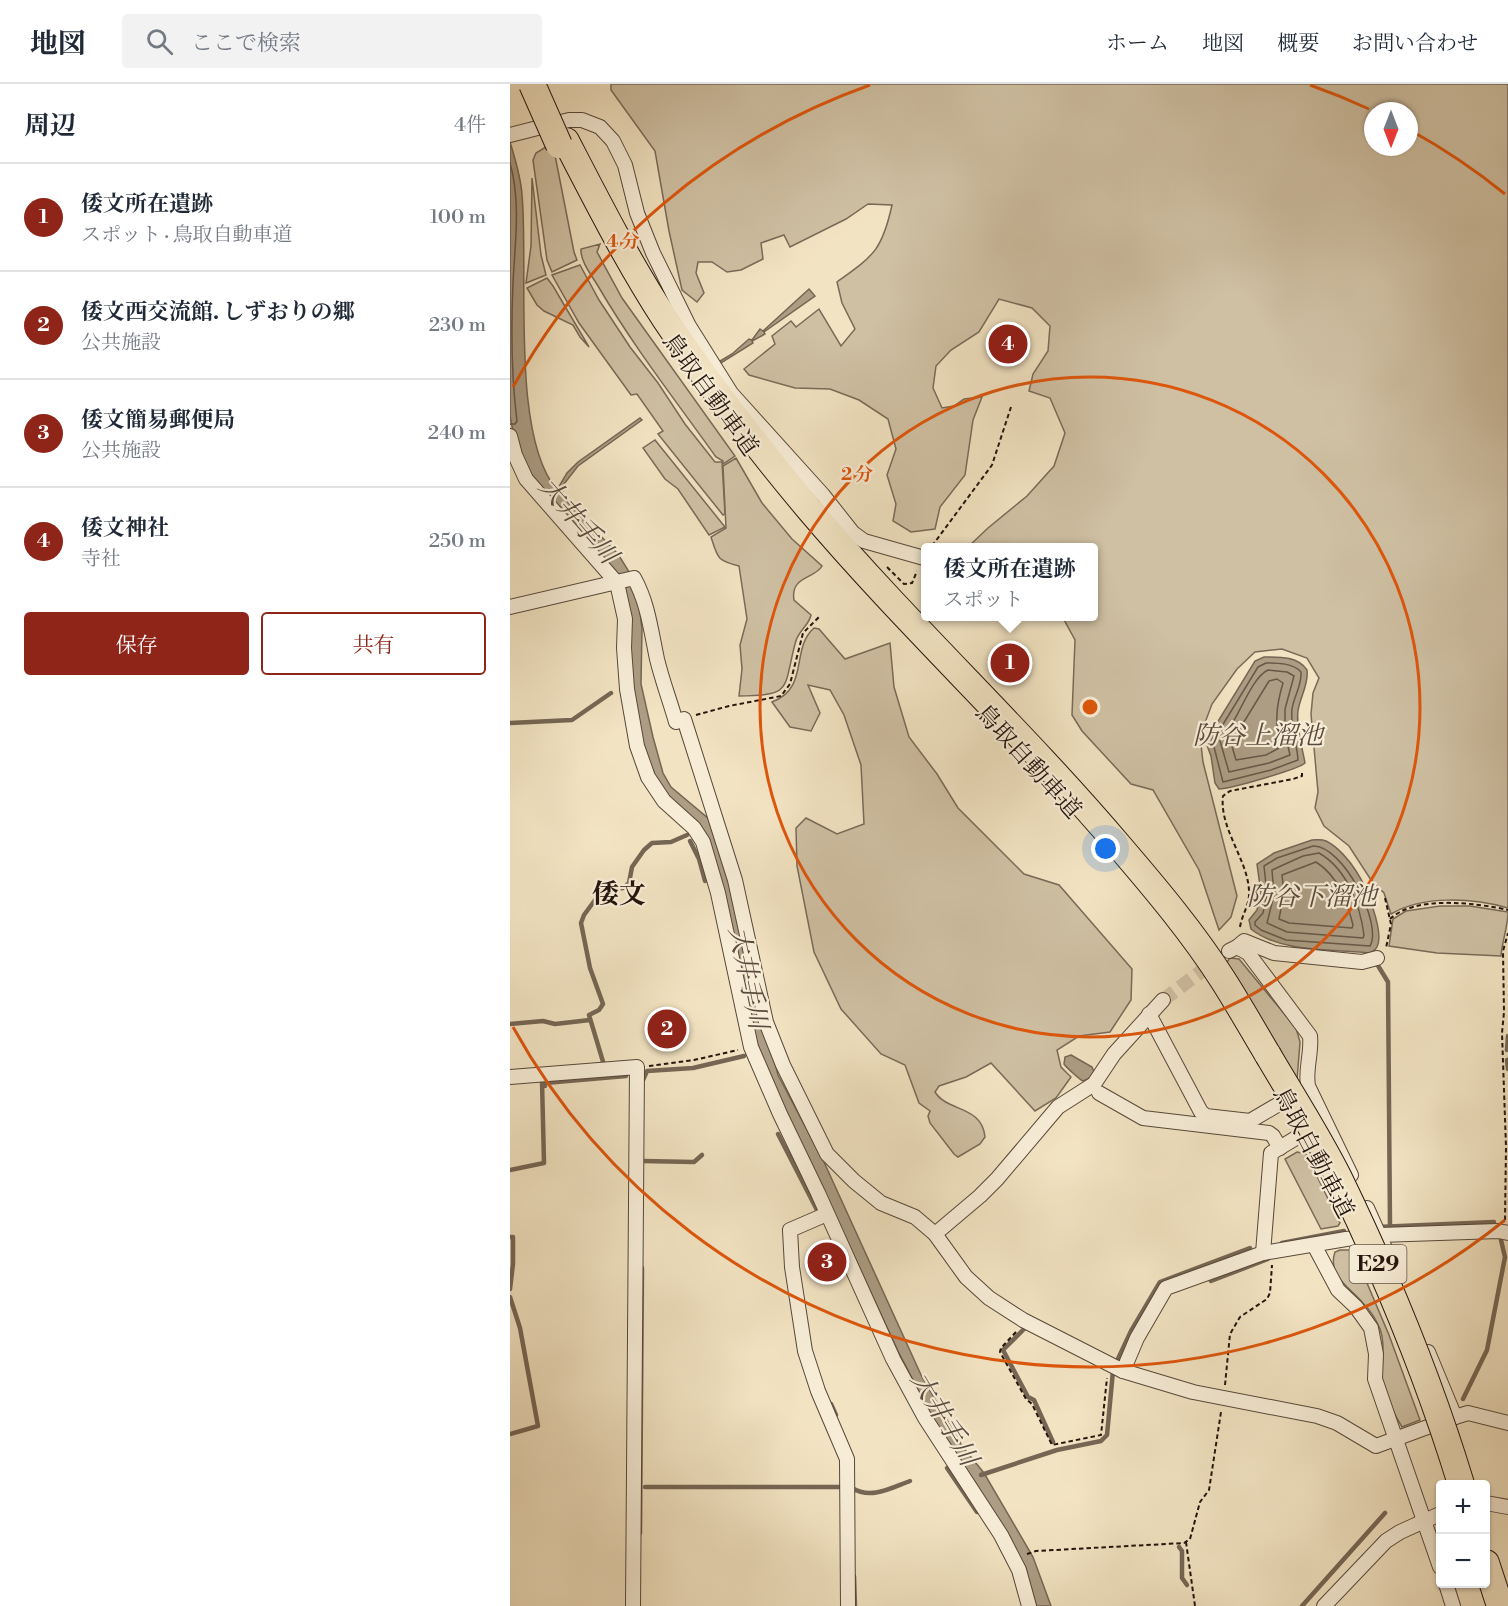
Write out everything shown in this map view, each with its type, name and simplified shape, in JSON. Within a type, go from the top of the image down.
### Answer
[{"type":"highway","name":"鳥取自動車道","points":[[532,84],[605,235],[627,274],[711,401],[808,522],[873,596],[1040,772],[1214,983],[1265,1057],[1338,1177],[1417,1359],[1459,1480]]},
{"type":"highway","name":"鳥取自動車道","points":[[542,84],[562,143]]},
{"type":"highway","name":"鳥取自動車道","points":[[1265,1057],[1331,1181],[1375,1278],[1410,1361],[1450,1480]]},
{"type":"highway","points":[[1490,1577],[1500,1606]]},
{"type":"highway","points":[[1485,1588],[1492,1606]]},
{"type":"street","points":[[512,134],[569,120],[582,120],[600,127],[613,141],[625,165],[637,213],[653,253],[689,326],[731,393],[823,495],[853,533],[864,542],[921,552]]},
{"type":"street","points":[[510,436],[515,455],[526,479],[617,583],[625,619],[624,648],[627,689],[637,746],[648,777],[664,801],[694,828],[703,842],[718,893],[751,1047],[892,1359],[925,1418],[1001,1535],[1019,1570],[1029,1606]]},
{"type":"street","points":[[510,607],[633,578],[650,619],[658,660],[676,722],[684,719],[735,880],[766,1022],[783,1065],[827,1154],[854,1181],[881,1203],[915,1217],[935,1234],[966,1277],[989,1298],[1026,1322],[1123,1371],[1223,1398],[1317,1416],[1337,1423],[1376,1446],[1468,1413],[1508,1423]]},
{"type":"street","points":[[1233,949],[1244,941],[1274,953],[1362,962],[1377,958]]},
{"type":"street","points":[[1233,949],[1248,953],[1310,1036],[1311,1047],[1306,1078],[1308,1086],[1380,1235],[1455,1417]]},
{"type":"street","points":[[935,1234],[997,1179],[1058,1107],[1094,1084],[1114,1054],[1163,1000]]},
{"type":"street","points":[[1149,1014],[1201,1112],[1206,1116],[1250,1121],[1308,1086]]},
{"type":"street","points":[[510,1077],[638,1067],[633,1606]]},
{"type":"street","points":[[1099,1093],[1143,1118],[1269,1134],[1273,1136],[1280,1148]]},
{"type":"street","points":[[1268,1252],[1271,1153],[1325,1120]]},
{"type":"street","points":[[827,1214],[790,1230],[792,1267],[805,1351],[818,1391],[847,1459],[848,1606]]},
{"type":"street","points":[[1123,1371],[1137,1338],[1166,1288],[1268,1252],[1380,1235],[1506,1232]]},
{"type":"street","points":[[1314,1245],[1338,1290],[1356,1307],[1371,1328],[1376,1354],[1375,1379],[1436,1554]]},
{"type":"street","points":[[1490,1504],[1508,1507]]},
{"type":"street","points":[[1324,1606],[1386,1541],[1400,1532],[1436,1516]]},
{"type":"street","points":[[1447,1588],[1453,1606]]},
{"type":"path","points":[[935,543],[992,465],[1011,407]]},
{"type":"path","points":[[883,565],[891,569],[904,584],[912,583],[921,566]]},
{"type":"path","points":[[684,719],[729,706],[781,696],[790,684],[803,633],[819,617]]},
{"type":"path","points":[[1233,949],[1248,905],[1250,890],[1245,869],[1231,835],[1223,796],[1230,791],[1293,779],[1302,776],[1302,771]]},
{"type":"path","points":[[1377,958],[1387,947],[1390,935],[1390,919],[1384,898]]},
{"type":"path","points":[[1390,919],[1402,911],[1440,903],[1463,903],[1508,910]]},
{"type":"path","points":[[1506,1232],[1506,1147],[1502,1053],[1505,992],[1503,951],[1508,933]]},
{"type":"path","points":[[638,1067],[694,1060],[751,1047]]},
{"type":"path","points":[[1502,1053],[1508,1055]]},
{"type":"path","points":[[1013,1559],[1036,1551],[1186,1542],[1190,1539],[1200,1502],[1209,1490],[1230,1334],[1240,1317],[1267,1299],[1270,1293],[1268,1252]]},
{"type":"path","points":[[1026,1322],[1001,1348],[1000,1352],[1026,1398],[1032,1404],[1052,1445],[1101,1435],[1108,1363]]},
{"type":"path","points":[[1186,1542],[1195,1606]]},
{"type":"shaded area","points":[[611,84],[1508,84],[1508,908],[1464,900],[1448,900],[1418,904],[1391,914],[1384,893],[1371,880],[1349,846],[1324,826],[1315,808],[1318,792],[1311,714],[1313,693],[1319,678],[1307,658],[1282,649],[1255,652],[1237,669],[1212,704],[1200,736],[1203,762],[1237,896],[1231,917],[1219,930],[1199,870],[1153,790],[1131,784],[1082,731],[1072,715],[1075,640],[1065,621],[1098,621],[1098,543],[972,543],[1027,496],[1054,466],[1065,433],[1050,398],[1029,391],[1033,374],[1048,351],[1050,326],[1032,308],[999,299],[979,332],[951,350],[936,366],[933,388],[942,408],[954,406],[964,399],[982,397],[973,420],[965,475],[940,507],[935,529],[911,532],[893,521],[896,504],[887,475],[896,449],[888,419],[859,400],[830,389],[795,388],[749,375],[744,369],[775,344],[772,336],[791,321],[796,327],[819,309],[841,346],[855,329],[842,303],[837,282],[868,258],[880,243],[892,205],[868,204],[846,219],[790,247],[784,235],[761,243],[763,259],[741,270],[727,272],[712,262],[698,262],[696,273],[704,293],[697,302],[682,290],[655,151],[611,90]]},
{"type":"shaded area","points":[[553,145],[577,260],[552,272],[547,260],[533,160],[536,153]]},
{"type":"shaded area","points":[[532,178],[541,255],[546,275],[526,283],[531,246]]},
{"type":"shaded area","points":[[600,244],[597,252],[622,298],[735,456],[723,464],[640,352],[587,268],[581,249]]},
{"type":"shaded area","points":[[580,265],[599,300],[630,347],[658,383],[685,424],[715,462],[722,462],[725,514],[723,515],[658,434],[663,431],[637,394],[631,395],[579,323],[552,275]]},
{"type":"shaded area","points":[[547,278],[589,347],[573,325],[544,311],[537,305],[527,288]]},
{"type":"shaded area","points":[[655,440],[725,527],[709,535],[678,489],[665,479],[643,448]]},
{"type":"shaded area","points":[[736,458],[762,503],[792,539],[822,566],[796,586],[794,600],[811,615],[796,639],[783,687],[769,694],[739,696],[742,669],[740,645],[747,619],[739,566],[719,557],[711,537],[726,528],[723,466]]},
{"type":"shaded area","points":[[814,628],[819,629],[845,659],[890,643],[894,687],[909,737],[937,774],[958,808],[1024,874],[1059,885],[1132,969],[1131,1000],[1110,1032],[1079,1036],[1057,1050],[1061,1067],[1071,1077],[1056,1098],[1035,1111],[991,1063],[966,1077],[939,1086],[935,1092],[940,1098],[978,1119],[985,1137],[980,1144],[958,1157],[930,1123],[928,1116],[930,1111],[919,1103],[905,1065],[881,1054],[841,1009],[814,952],[797,866],[796,828],[806,818],[837,834],[864,824],[861,765],[844,715],[830,690],[808,685],[820,713],[811,731],[790,727],[772,702],[784,696],[791,687],[796,678],[803,646]]},
{"type":"shaded area","points":[[1440,906],[1470,906],[1508,912],[1501,956],[1437,953],[1389,946],[1393,919],[1406,911]]},
{"type":"shaded area","points":[[1230,958],[1239,959],[1296,1028],[1300,1042],[1297,1080],[1225,965]]},
{"type":"shaded area","points":[[1297,1152],[1306,1154],[1340,1223],[1338,1226],[1321,1229],[1285,1159]]},
{"type":"shaded area","points":[[1353,1250],[1389,1335],[1420,1420],[1402,1427],[1394,1412],[1383,1384],[1383,1343],[1380,1329],[1367,1308],[1337,1274],[1333,1260],[1335,1252]]},
{"type":"water","name":"大井手川","points":[[510,142],[522,195],[524,350],[527,393],[533,431],[542,465],[557,490],[567,473],[578,462],[640,418],[642,420],[578,466],[564,484],[563,494],[565,499],[618,554],[631,575],[638,596],[642,629],[641,684],[663,773],[671,787],[709,819],[725,861],[778,1075],[824,1162],[922,1377],[962,1446],[984,1473],[1033,1557],[1051,1606],[1035,1606],[1016,1553],[975,1482],[939,1430],[898,1351],[763,1066],[748,1019],[719,876],[660,790],[640,738],[615,570],[532,477],[518,454],[510,417]]},
{"type":"water","points":[[809,289],[815,296],[764,332],[765,334],[752,341],[753,343],[721,363],[720,361],[749,339],[752,340],[760,329],[763,331]]},
{"type":"water","name":"防谷上溜池","points":[[1264,657],[1282,657],[1293,660],[1299,662],[1307,670],[1307,680],[1298,717],[1305,763],[1291,770],[1219,789],[1215,783],[1211,756],[1205,740],[1255,661]]},
{"type":"water","name":"防谷下溜池","points":[[1312,840],[1324,840],[1334,846],[1347,858],[1360,877],[1373,908],[1378,931],[1377,947],[1370,953],[1292,946],[1263,937],[1251,929],[1249,920],[1257,910],[1261,893],[1257,864],[1274,853]]},
{"type":"water","points":[[1071,1055],[1092,1067],[1094,1072],[1090,1078],[1083,1081],[1065,1066],[1065,1057]]},
{"type":"waterway","points":[[510,723],[572,720],[611,693]]},
{"type":"waterway","points":[[604,1065],[589,1015],[599,1010],[603,1004],[590,968],[581,923],[595,900],[608,890],[623,888],[629,883],[632,867],[652,843],[671,842],[687,835]]},
{"type":"waterway","points":[[690,841],[699,859],[705,881]]},
{"type":"waterway","points":[[1377,964],[1388,982],[1390,1226]]},
{"type":"waterway","points":[[510,1024],[543,1021],[555,1024],[590,1020]]},
{"type":"waterway","points":[[1507,1050],[1508,1036]]},
{"type":"waterway","points":[[643,1080],[647,1071],[693,1068],[744,1056]]},
{"type":"waterway","points":[[1507,1060],[1508,1069]]},
{"type":"waterway","points":[[545,1086],[545,1083],[626,1076]]},
{"type":"waterway","points":[[510,1170],[544,1163],[542,1081],[546,1080]]},
{"type":"waterway","points":[[778,1134],[817,1210]]},
{"type":"waterway","points":[[643,1161],[694,1162],[702,1155]]},
{"type":"waterway","points":[[1377,1227],[1494,1222]]},
{"type":"waterway","points":[[1282,1243],[1344,1231]]},
{"type":"waterway","points":[[510,1237],[513,1237],[510,1289]]},
{"type":"waterway","points":[[1463,1399],[1487,1350],[1505,1257],[1501,1240]]},
{"type":"waterway","points":[[1117,1361],[1131,1331],[1160,1282],[1250,1248]]},
{"type":"waterway","points":[[1211,1281],[1268,1259]]},
{"type":"waterway","points":[[640,1533],[642,1268]]},
{"type":"waterway","points":[[510,1297],[520,1328],[538,1426],[510,1434]]},
{"type":"waterway","points":[[1024,1329],[1003,1350],[1028,1397],[1034,1400],[1053,1442]]},
{"type":"waterway","points":[[981,1475],[1057,1450],[1101,1441],[1107,1435],[1113,1371]]},
{"type":"waterway","points":[[831,1404],[836,1415]]},
{"type":"waterway","name":"大井手川","points":[[947,1468],[977,1512]]},
{"type":"waterway","points":[[852,1488],[874,1493],[910,1481]]},
{"type":"waterway","points":[[645,1487],[842,1487]]},
{"type":"waterway","points":[[1302,1606],[1385,1513]]},
{"type":"waterway","points":[[1179,1547],[1182,1551],[1182,1578],[1187,1585]]},
{"type":"waterway","points":[[854,1576],[855,1606]]},
{"type":"tunnel","points":[[1163,1000],[1215,961]]},
{"type":"place","name":"倭文神社","points":[[1008,344]]},
{"type":"place","name":"倭文所在遺跡","points":[[1010,663]]},
{"type":"place","name":"倭文西交流館. しずおりの郷","points":[[667,1029]]},
{"type":"place","name":"倭文簡易郵便局","points":[[827,1262]]},
{"type":"district","name":"倭文","points":[[619,895]]}]
